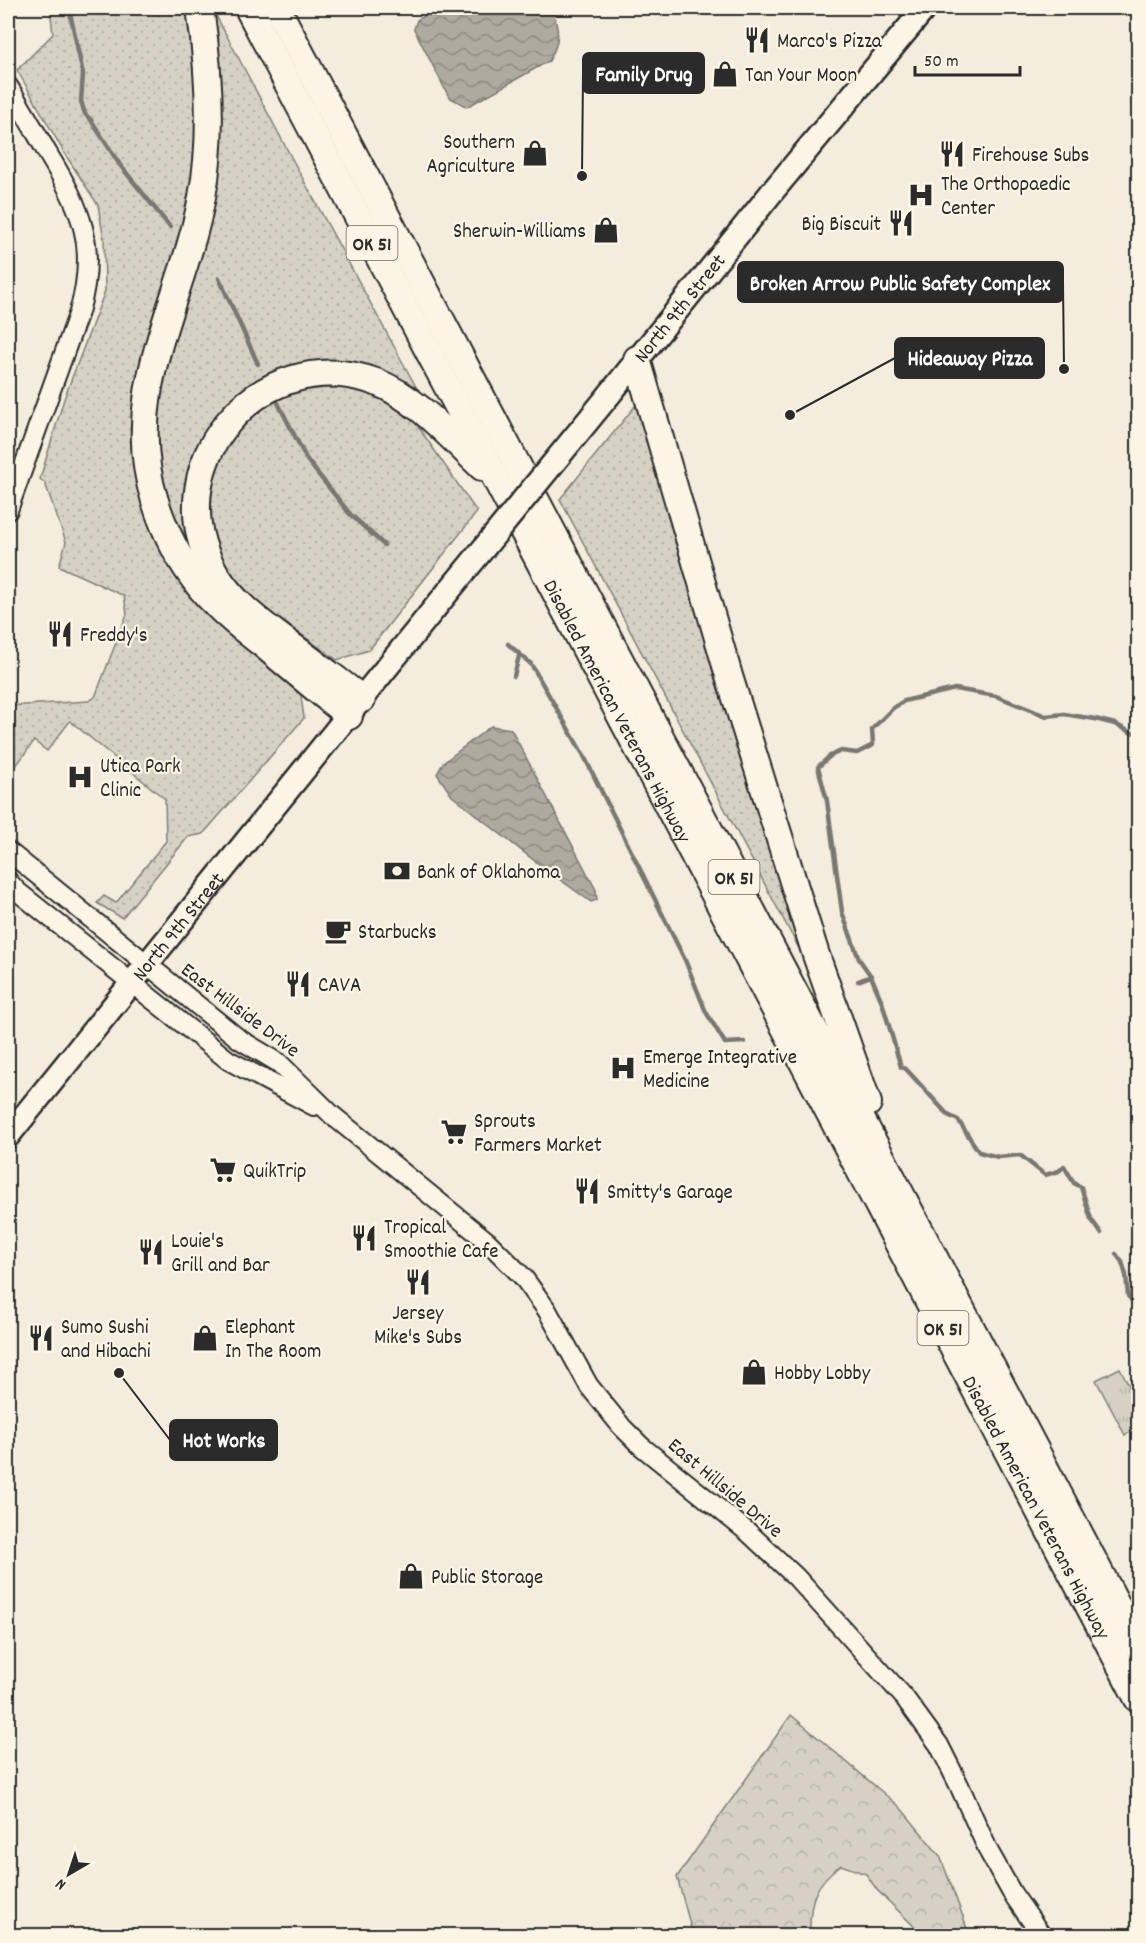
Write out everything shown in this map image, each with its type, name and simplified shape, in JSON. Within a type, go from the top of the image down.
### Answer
[{"type":"highway","points":[[200,8],[205,38],[209,100],[207,168],[187,259],[160,339],[147,392],[143,434],[149,483],[172,545],[201,588],[238,624],[355,708]]},
{"type":"highway","name":"Disabled American Veterans Highway","points":[[248,8],[1138,1700]]},
{"type":"highway","name":"Disabled American Veterans Highway","points":[[277,8],[1138,1645]]},
{"type":"highway","points":[[637,359],[729,676],[813,945],[897,1186]]},
{"type":"highway","points":[[355,708],[248,612],[233,597],[212,566],[199,534],[197,501],[208,454],[219,433],[247,403],[279,384],[311,375],[341,375],[374,381],[408,399],[495,479]]},
{"type":"main road","name":"North 9th Street","points":[[8,1136],[772,192],[925,8]]},
{"type":"street","points":[[8,86],[71,193],[80,214],[86,241],[88,266],[79,312],[8,510]]},
{"type":"street","name":"East Hillside Drive","points":[[8,852],[239,1039],[279,1063],[332,1115],[488,1242],[523,1277],[547,1310],[589,1386],[622,1427],[641,1446],[749,1533],[796,1577],[904,1697],[939,1745],[989,1852],[1012,1893],[1042,1935]]},
{"type":"street","name":"East Hillside Drive","points":[[8,881],[17,891],[228,1060],[332,1115]]},
{"type":"green space","points":[[50,8],[188,8],[198,82],[200,142],[136,468],[147,520],[172,568],[219,626],[300,689],[304,718],[203,834],[188,837],[122,918],[97,903],[104,896],[116,903],[166,841],[165,799],[70,721],[47,751],[34,741],[8,777],[8,706],[89,701],[95,697],[127,614],[124,596],[59,566],[66,542],[45,483],[40,479],[64,399],[105,291],[104,240],[98,205],[65,154],[17,70],[53,34]]},
{"type":"green space","points":[[212,8],[427,407],[407,390],[275,378],[192,484],[232,612],[168,522],[150,413],[191,268]]},
{"type":"green space","points":[[346,386],[382,400],[415,422],[477,512],[369,650],[337,660],[245,594],[232,578],[214,541],[210,506],[218,461],[240,429],[262,407],[297,391]]},
{"type":"green space","points":[[635,406],[642,419],[804,958],[560,499]]},
{"type":"green space","points":[[1120,1368],[1138,1403],[1138,1428],[1125,1435],[1096,1380]]},
{"type":"green space","points":[[791,1715],[900,1807],[940,1856],[968,1935],[923,1935],[877,1890],[866,1874],[841,1865],[825,1879],[815,1895],[812,1904],[810,1935],[693,1935],[677,1877]]},
{"type":"water","points":[[438,8],[552,8],[557,29],[556,47],[549,61],[467,107],[449,97],[414,29],[417,20]]},
{"type":"water","points":[[491,726],[511,729],[596,890],[597,900],[591,902],[452,796],[437,774],[443,763]]},
{"type":"waterway","points":[[69,8],[83,74],[81,101],[85,114],[120,165],[170,227]]},
{"type":"waterway","points":[[219,278],[258,364]]},
{"type":"waterway","points":[[278,403],[307,460],[350,514],[384,545]]},
{"type":"waterway","points":[[508,644],[531,664],[584,756],[685,960],[706,1012],[725,1043],[744,1042]]},
{"type":"waterway","points":[[514,676],[519,656]]},
{"type":"waterway","points":[[1101,1233],[1091,1219],[1081,1187],[1074,1183],[1064,1166],[1059,1171],[1045,1175],[1020,1155],[998,1157],[979,1152],[958,1120],[948,1115],[906,1069],[901,1067],[882,1002],[871,976],[859,959],[842,912],[827,801],[818,767],[830,756],[841,751],[857,753],[873,745],[872,729],[893,708],[904,701],[955,689],[996,696],[1046,716],[1064,714],[1095,719],[1115,724],[1132,733]]},
{"type":"waterway","points":[[858,981],[871,976]]},
{"type":"waterway","points":[[1116,1254],[1122,1262],[1128,1296],[1135,1304],[1138,1321]]},
{"type":"place","name":"Marco's Pizza","points":[[757,40]]},
{"type":"place","name":"Tan Your Moon","points":[[725,74]]},
{"type":"place","name":"Southern Agriculture","points":[[535,153]]},
{"type":"place","name":"Firehouse Subs","points":[[952,154]]},
{"type":"place","name":"Family Drug","points":[[582,176]]},
{"type":"place","name":"The Orthopaedic Center","points":[[921,195]]},
{"type":"place","name":"Big Biscuit","points":[[901,223]]},
{"type":"place","name":"Sherwin-Williams","points":[[606,230]]},
{"type":"place","name":"Broken Arrow Public Safety Complex","points":[[1064,369]]},
{"type":"place","name":"Hideaway Pizza","points":[[790,415]]},
{"type":"place","name":"Freddy's","points":[[60,634]]},
{"type":"place","name":"Utica Park Clinic","points":[[80,777]]},
{"type":"place","name":"Bank of Oklahoma","points":[[397,871]]},
{"type":"place","name":"Starbucks","points":[[338,931]]},
{"type":"place","name":"CAVA","points":[[298,984]]},
{"type":"place","name":"Emerge Integrative Medicine","points":[[623,1068]]},
{"type":"place","name":"Sprouts Farmers Market","points":[[454,1132]]},
{"type":"place","name":"QuikTrip","points":[[223,1170]]},
{"type":"place","name":"Smitty's Garage","points":[[587,1191]]},
{"type":"place","name":"Tropical Smoothie Cafe","points":[[364,1238]]},
{"type":"place","name":"Louie's Grill and Bar","points":[[151,1252]]},
{"type":"place","name":"Jersey Mike's Subs","points":[[418,1282]]},
{"type":"place","name":"Sumo Sushi and Hibachi","points":[[41,1338]]},
{"type":"place","name":"Elephant In The Room","points":[[205,1338]]},
{"type":"place","name":"Hobby Lobby","points":[[754,1372]]},
{"type":"place","name":"Hot Works","points":[[119,1373]]},
{"type":"place","name":"Public Storage","points":[[411,1576]]}]
